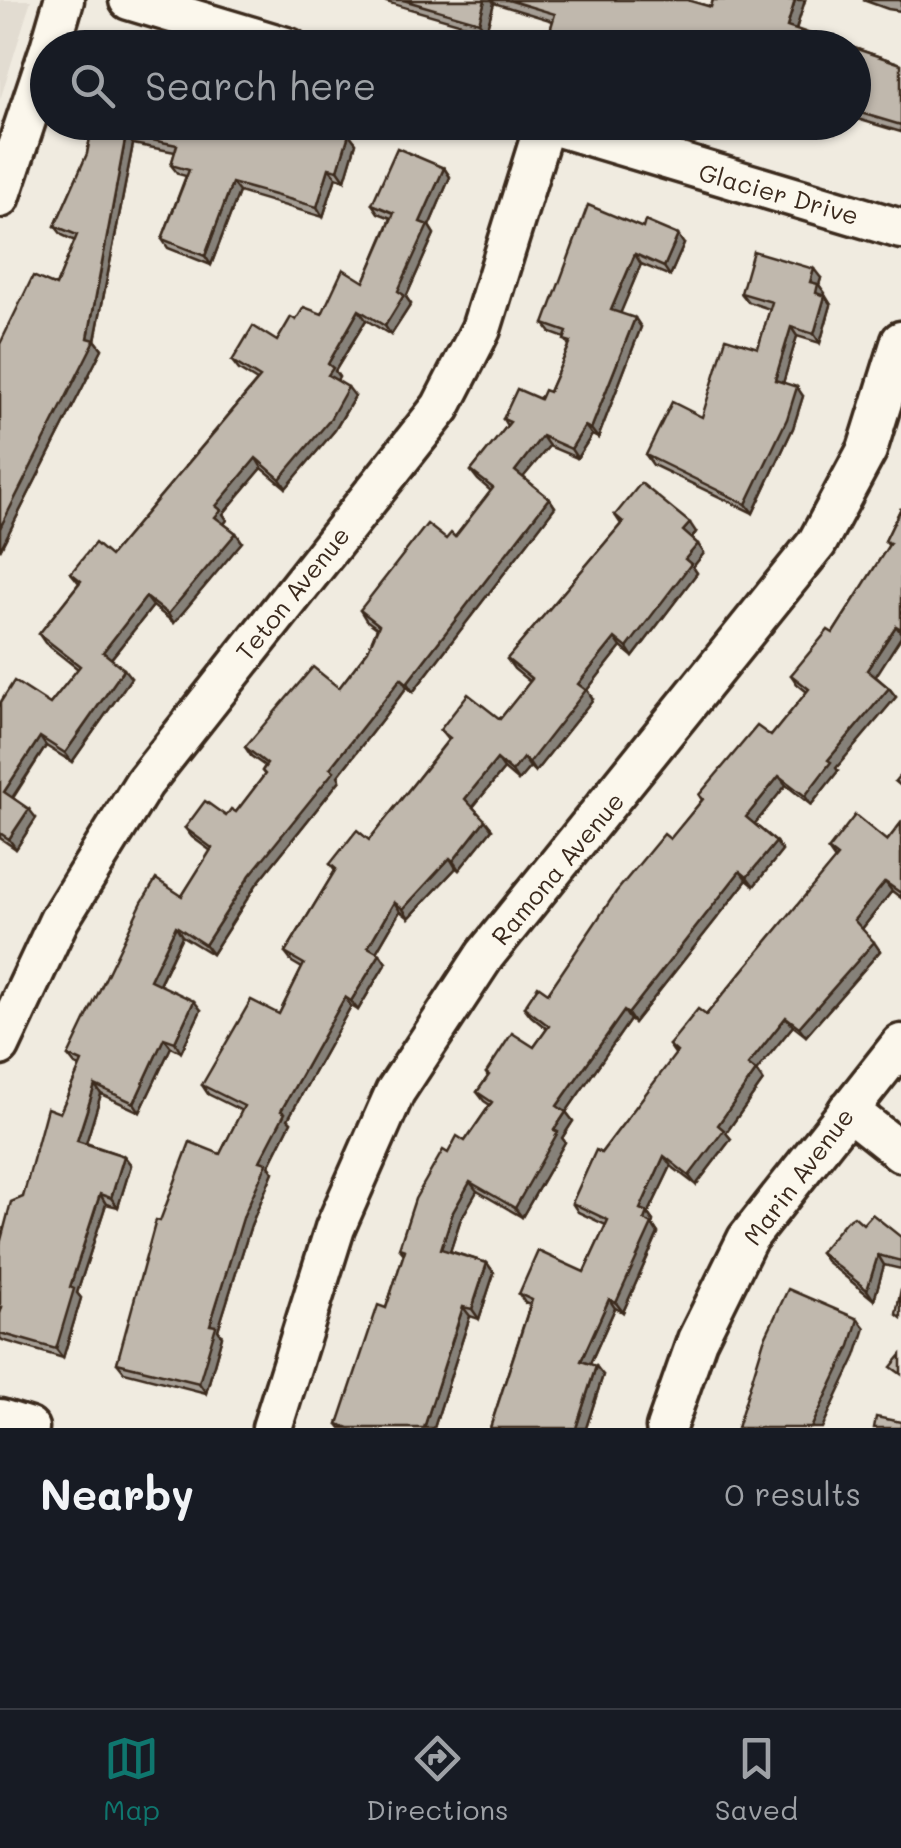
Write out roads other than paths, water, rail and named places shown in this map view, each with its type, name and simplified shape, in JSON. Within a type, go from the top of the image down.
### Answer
[{"type":"street","points":[[55,30],[64,0]]},
{"type":"street","points":[[129,0],[229,30]]},
{"type":"street","points":[[0,198],[30,106]]},
{"type":"street","name":"Teton Avenue","points":[[0,1046],[58,920],[144,783],[440,407],[481,329],[538,140]]},
{"type":"street","name":"Glacier Drive","points":[[600,140],[901,229]]},
{"type":"street","name":"Ramona Avenue","points":[[272,1428],[334,1228],[396,1092],[485,956],[818,544],[867,450],[901,341]]},
{"type":"street","name":"Marin Avenue","points":[[666,1428],[697,1340],[729,1270],[770,1204],[901,1044]]},
{"type":"street","points":[[848,1110],[901,1152]]},
{"type":"street","points":[[0,1419],[29,1428]]}]
